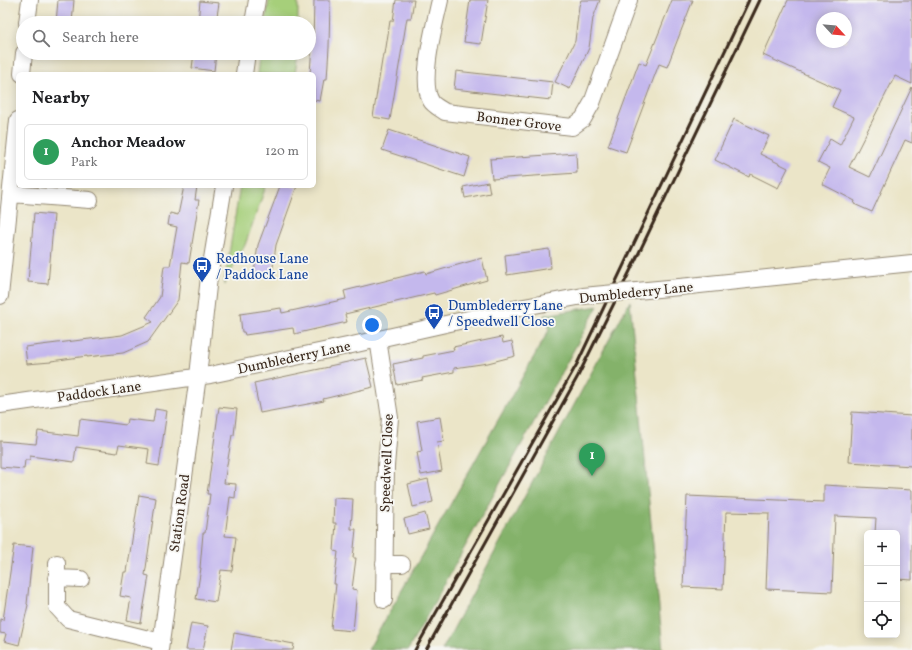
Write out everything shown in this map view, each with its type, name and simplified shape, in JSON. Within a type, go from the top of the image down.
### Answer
[{"type":"street","points":[[28,16],[30,0]]},
{"type":"street","points":[[254,16],[257,0]]},
{"type":"street","name":"Bonner Grove","points":[[440,0],[427,71],[427,91],[431,102],[445,112],[572,127],[583,119],[592,103],[629,0]]},
{"type":"street","points":[[22,72],[23,60]]},
{"type":"street","points":[[244,72],[246,60]]},
{"type":"street","points":[[0,296],[16,141]]},
{"type":"street","name":"Station Road","points":[[160,646],[198,376],[209,277],[224,188]]},
{"type":"street","points":[[11,194],[90,200]]},
{"type":"street","name":"Dumblederry Lane","points":[[198,376],[378,339],[508,310],[583,296],[912,263]]},
{"type":"street","name":"Speedwell Close","points":[[378,339],[390,418],[386,466],[384,600]]},
{"type":"street","name":"Paddock Lane","points":[[0,405],[198,376]]},
{"type":"street","points":[[384,564],[402,564]]},
{"type":"street","points":[[81,579],[57,570],[57,607],[68,619],[160,646]]},
{"type":"green space","points":[[269,0],[298,0],[298,16],[266,16]]},
{"type":"green space","points":[[259,60],[297,60],[295,72],[257,72]]},
{"type":"green space","points":[[240,188],[265,188],[245,245],[224,285]]},
{"type":"green space","points":[[630,301],[663,650],[442,650]]},
{"type":"green space","points":[[598,306],[408,650],[368,650],[549,330],[544,315]]},
{"type":"building","points":[[58,0],[74,0],[73,16],[57,16]]},
{"type":"building","points":[[314,0],[330,0],[327,79],[324,79],[320,101],[316,100],[316,72],[310,72],[311,60],[316,60],[316,16],[314,16]]},
{"type":"building","points":[[396,0],[414,0],[411,18],[407,18],[390,120],[373,117],[383,54],[385,54],[390,21],[393,21]]},
{"type":"building","points":[[470,0],[488,0],[481,44],[464,42]]},
{"type":"building","points":[[581,0],[600,0],[593,18],[589,48],[570,89],[555,82],[575,41]]},
{"type":"building","points":[[672,0],[693,0],[667,67],[659,64],[626,152],[608,146],[639,62],[646,65]]},
{"type":"building","points":[[788,0],[912,0],[912,84],[895,76],[849,167],[870,177],[912,87],[912,143],[905,140],[872,212],[854,204],[855,201],[822,184],[830,168],[818,162],[830,139],[840,145],[854,117],[832,107],[840,90],[763,55]]},
{"type":"building","points":[[200,1],[219,3],[217,16],[199,16]]},
{"type":"building","points":[[193,60],[215,60],[214,71],[192,68]]},
{"type":"building","points":[[456,71],[553,82],[551,100],[454,89]]},
{"type":"building","points":[[734,119],[769,136],[760,154],[788,168],[778,188],[750,174],[749,177],[715,160]]},
{"type":"building","points":[[389,130],[470,157],[464,177],[382,150]]},
{"type":"building","points":[[576,153],[577,173],[492,179],[490,159]]},
{"type":"building","points":[[488,182],[490,193],[465,198],[463,187]]},
{"type":"building","points":[[184,188],[197,188],[195,200],[199,200],[189,263],[182,262],[178,300],[148,342],[123,353],[27,364],[25,347],[122,335],[153,322],[146,317],[160,297],[164,266],[170,266],[177,227],[168,225],[170,213],[178,215]]},
{"type":"building","points":[[279,188],[296,188],[276,245],[272,274],[254,272],[258,245]]},
{"type":"building","points":[[34,213],[54,215],[48,284],[28,282]]},
{"type":"building","points":[[549,249],[551,268],[507,275],[505,255]]},
{"type":"building","points":[[482,258],[487,280],[435,295],[434,293],[345,314],[347,322],[294,334],[293,328],[245,335],[244,332],[242,332],[240,314],[281,308],[282,313],[346,299],[344,291],[425,271],[426,274]]},
{"type":"building","points":[[502,337],[503,343],[512,341],[515,356],[488,363],[454,368],[454,372],[422,378],[423,380],[397,385],[393,364],[454,350],[453,347]]},
{"type":"building","points":[[366,358],[373,387],[323,399],[324,401],[260,413],[254,383]]},
{"type":"building","points":[[219,407],[237,409],[234,435],[232,435],[224,483],[236,484],[235,498],[230,497],[225,536],[236,537],[232,571],[221,570],[216,602],[196,599],[201,568],[203,533],[205,533],[210,494],[207,494]]},
{"type":"building","points":[[155,409],[167,411],[159,466],[147,464],[149,449],[119,445],[117,453],[76,447],[74,462],[30,456],[30,460],[25,460],[24,469],[0,467],[0,441],[36,444],[38,431],[78,436],[80,419],[126,425],[127,419],[153,422]]},
{"type":"building","points":[[852,412],[912,416],[912,466],[849,462]]},
{"type":"building","points":[[440,417],[444,441],[437,442],[442,471],[421,475],[417,452],[422,451],[417,421]]},
{"type":"building","points":[[428,479],[433,502],[413,507],[408,484]]},
{"type":"building","points":[[824,485],[912,490],[912,580],[900,579],[900,530],[875,530],[876,518],[835,516],[832,592],[766,589],[769,513],[726,512],[723,589],[683,587],[687,496],[824,502]]},
{"type":"building","points":[[139,495],[156,498],[145,575],[149,576],[141,623],[127,620],[131,598],[120,596],[124,572],[127,572]]},
{"type":"building","points":[[334,498],[353,499],[351,529],[356,529],[353,558],[356,558],[352,589],[357,590],[353,631],[331,629],[338,552],[334,551],[336,523],[333,523]]},
{"type":"building","points":[[425,513],[429,529],[408,534],[404,519]]},
{"type":"building","points":[[14,545],[33,547],[28,605],[19,645],[4,641],[6,634],[0,633],[0,619],[3,620]]},
{"type":"building","points":[[191,623],[208,626],[203,650],[186,650]]},
{"type":"building","points":[[234,633],[294,644],[293,650],[231,650]]},
{"type":"railway","points":[[415,650],[577,364],[749,0]]},
{"type":"railway","points":[[426,650],[578,376],[635,261],[760,0]]},
{"type":"place","name":"Redhouse Lane / Paddock Lane","points":[[202,283]]},
{"type":"place","name":"Dumblederry Lane / Speedwell Close","points":[[434,330]]},
{"type":"place","name":"Anchor Meadow","points":[[592,476]]}]
